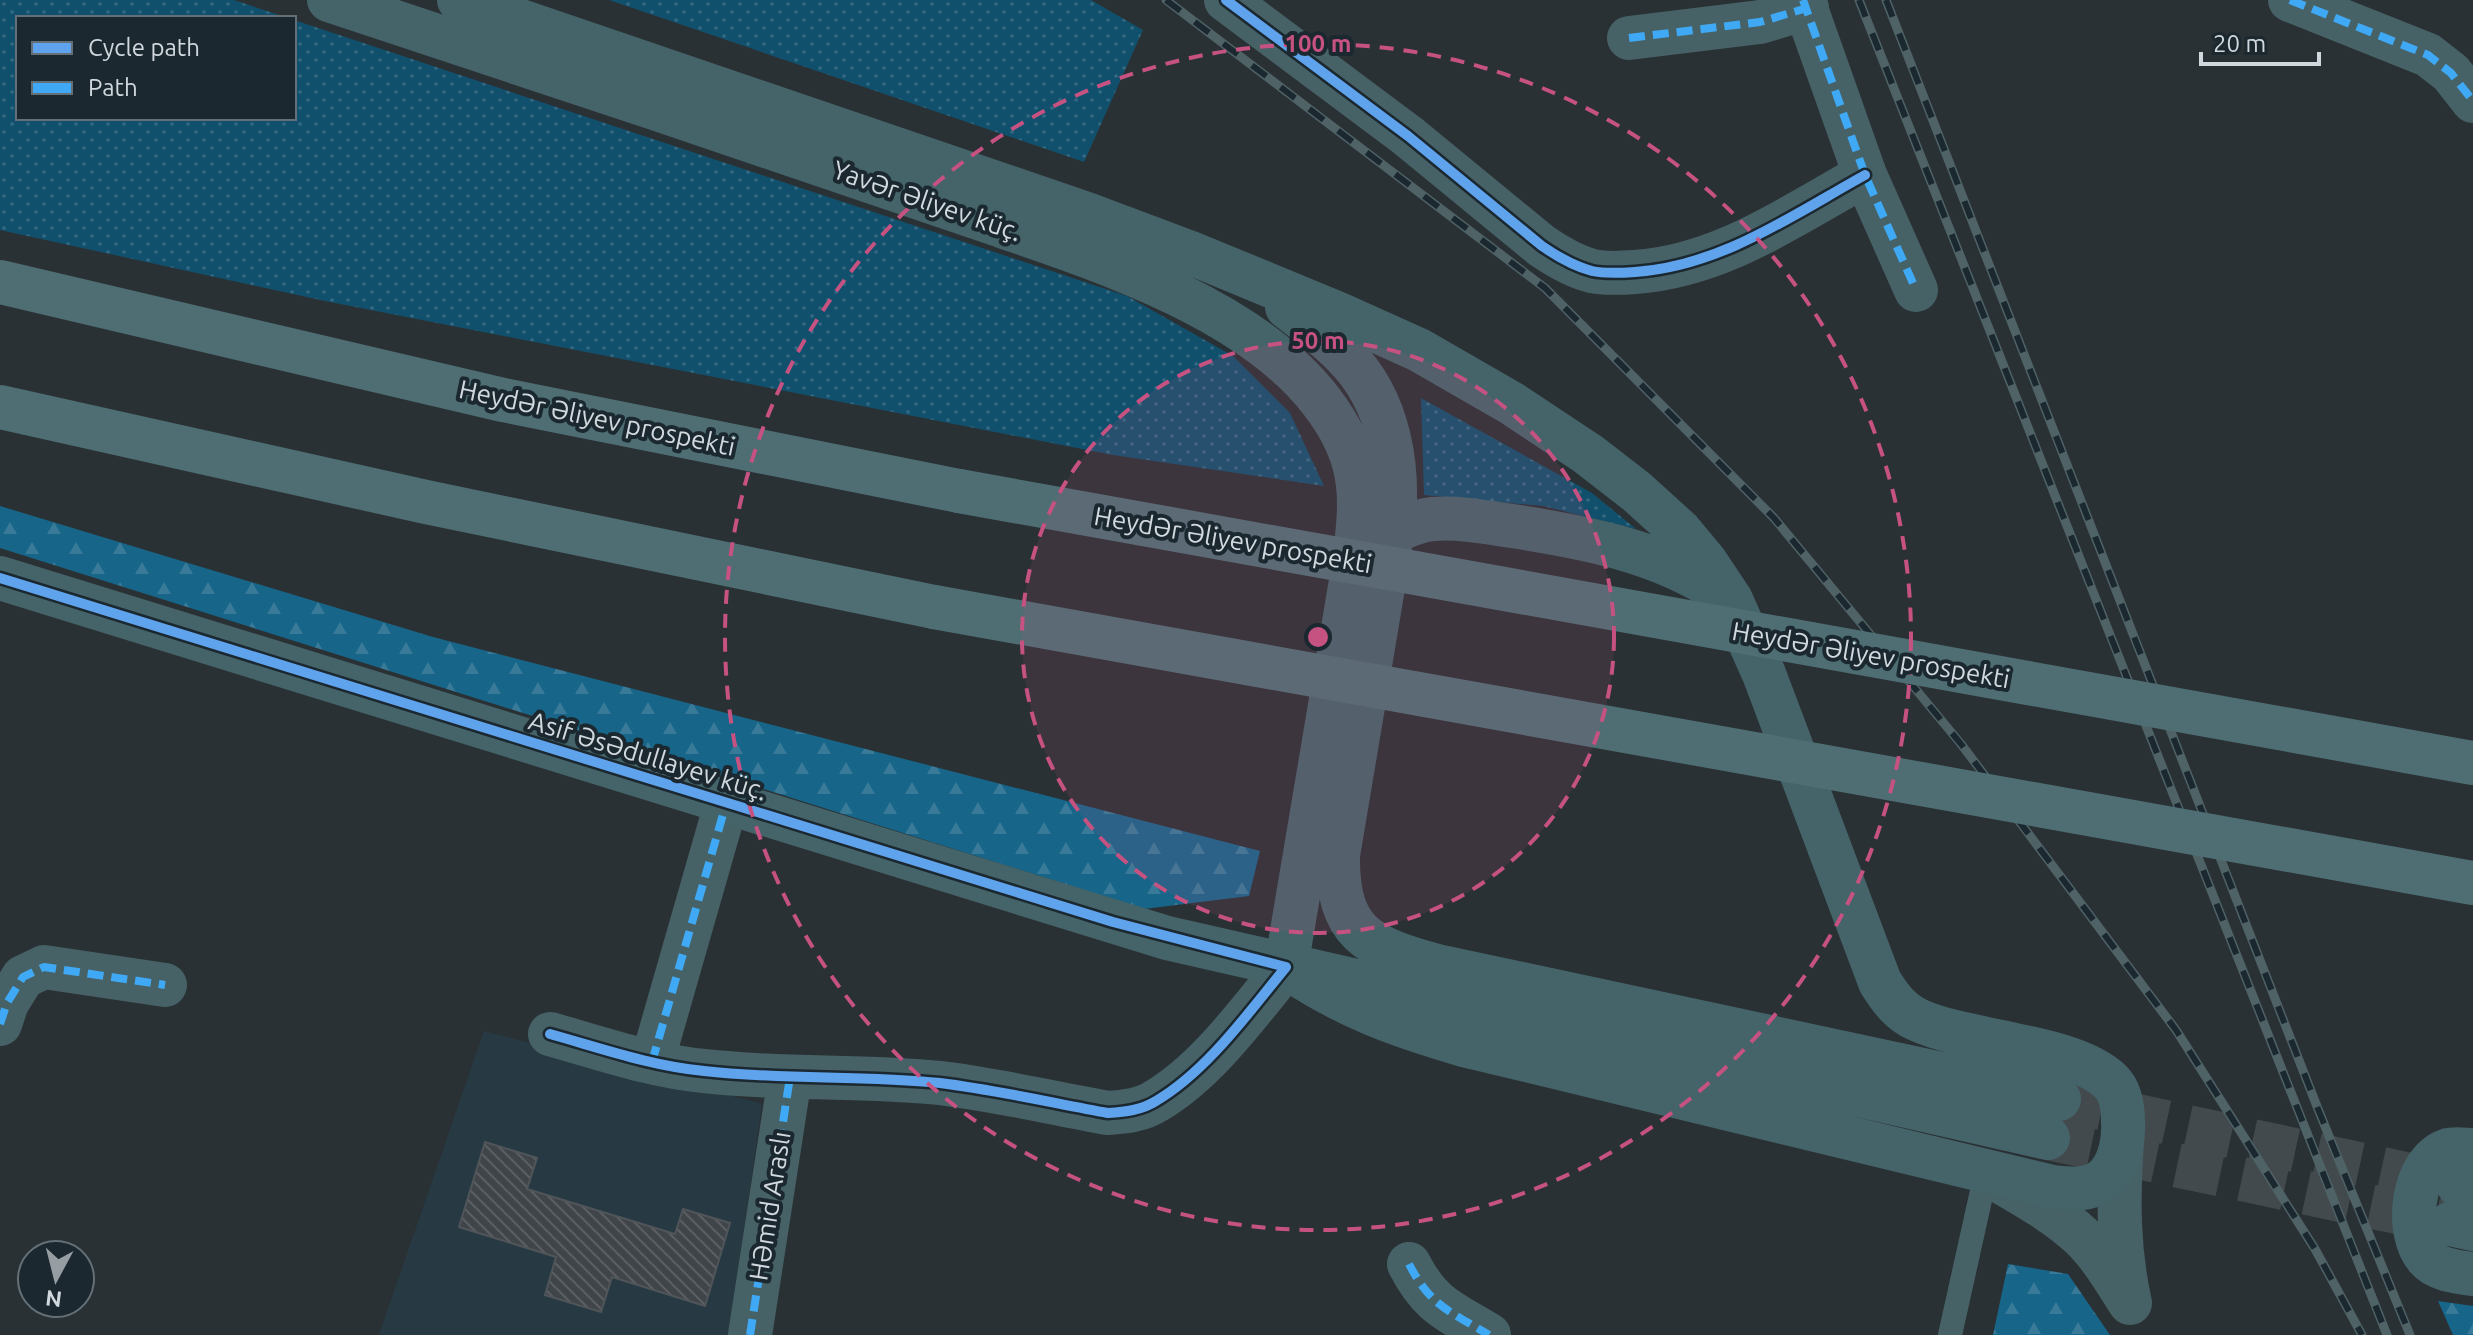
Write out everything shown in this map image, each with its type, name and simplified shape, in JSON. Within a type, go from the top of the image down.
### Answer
[{"type":"highway","name":"Heydər Əliyev prospekti","points":[[0,282],[503,400],[959,491],[2473,763]]},
{"type":"highway","points":[[0,407],[426,502],[934,607],[2473,883]]},
{"type":"main road","name":"Yavər Əliyev küç.","points":[[329,0],[1058,245],[1150,283],[1223,319],[1250,335],[1290,367],[1320,399],[1338,425],[1354,457],[1360,489],[1359,526],[1352,575],[1286,967]]},
{"type":"main road","name":"Yavər Əliyev küç.","points":[[459,0],[1072,209],[1250,277],[1419,350],[1511,403],[1588,454],[1680,531],[1731,600],[1764,674],[1880,982],[1894,1004],[1916,1019],[1941,1028],[2093,1068],[2113,1083],[2119,1096],[2122,1143]]},
{"type":"main road","points":[[1250,277],[1346,356],[1367,385],[1383,415],[1396,473],[1397,503],[1392,534]]},
{"type":"main road","points":[[1352,575],[1366,556],[1392,534],[1412,524],[1431,519],[1471,520],[1589,540],[1664,561],[1695,576],[1731,600]]},
{"type":"main road","name":"Asif Əsədullayev küç.","points":[[0,578],[1154,934],[1286,967],[2054,1119],[1437,966],[1378,947],[1359,932],[1343,909],[1338,885],[1338,855],[1392,534]]},
{"type":"main road","points":[[1286,967],[1323,992],[1398,1026],[1464,1045],[2052,1187],[2090,1188],[2101,1182],[2112,1171],[2122,1143]]},
{"type":"main road","points":[[2466,1195],[2450,1150],[2435,1157],[2424,1168],[2415,1203],[2418,1244],[2435,1265],[2473,1274]]},
{"type":"street","points":[[1226,0],[1408,136],[1542,246],[1565,262],[1593,271],[1654,271],[1728,251],[1865,175]]},
{"type":"street","points":[[2290,0],[2428,55],[2451,73],[2473,101]]},
{"type":"street","points":[[1629,38],[1760,22],[1805,4],[1865,175],[1916,290]]},
{"type":"street","points":[[652,1062],[726,804]]},
{"type":"street","points":[[0,1024],[7,1003],[23,977],[44,967],[165,985]]},
{"type":"street","points":[[550,1034],[652,1062],[699,1071],[790,1077],[879,1078],[944,1084],[1108,1113],[1132,1111],[1156,1102],[1187,1077],[1225,1040],[1286,967]]},
{"type":"street","name":"Həmid Araslı","points":[[750,1335],[790,1077]]},
{"type":"street","points":[[2122,1143],[2118,1193],[2119,1246],[2138,1319]]},
{"type":"street","points":[[1986,1173],[2032,1200],[2082,1237],[2102,1261],[2138,1319]]},
{"type":"street","points":[[1409,1264],[1422,1289],[1435,1303],[1489,1335]]},
{"type":"lane","points":[[1950,1335],[1986,1173]]},
{"type":"shaded area","points":[[0,0],[234,0],[282,16],[16,16],[16,120],[296,120],[296,21],[1127,296],[1233,356],[1290,413],[1324,486],[1113,455],[325,301],[0,230]]},
{"type":"shaded area","points":[[609,0],[1091,0],[1143,30],[1084,162]]},
{"type":"shaded area","points":[[1421,398],[1592,493],[1636,529],[1543,506],[1424,495]]},
{"type":"shaded area","points":[[484,1031],[762,1104],[729,1335],[379,1335]]},
{"type":"green space","points":[[0,506],[433,637],[1260,851],[1249,896],[1144,909],[0,548]]},
{"type":"green space","points":[[2008,1264],[2068,1274],[2110,1335],[1993,1335]]},
{"type":"green space","points":[[2438,1301],[2473,1306],[2473,1335],[2453,1335]]},
{"type":"building","points":[[485,1142],[537,1158],[527,1189],[675,1234],[683,1209],[730,1223],[705,1306],[612,1277],[601,1312],[545,1295],[556,1257],[459,1227]]},
{"type":"tunnel","points":[[2059,1099],[2456,1185]]},
{"type":"tunnel","points":[[2048,1138],[2449,1223]]},
{"type":"railway","points":[[1166,0],[1545,288],[1774,518],[1961,744],[2176,1030],[2315,1249],[2362,1335]]},
{"type":"railway","points":[[1859,0],[2387,1335]]},
{"type":"railway","points":[[1886,0],[2318,1109],[2410,1335]]},
{"type":"marked path","points":[[1803,0],[1865,175],[1916,290]]},
{"type":"marked path","points":[[2290,0],[2428,55],[2451,73],[2473,101]]},
{"type":"marked path","points":[[1629,38],[1760,22],[1807,8]]},
{"type":"marked path","points":[[652,1062],[726,804]]},
{"type":"marked path","points":[[0,1024],[7,1003],[23,977],[44,967],[165,985]]},
{"type":"marked path","points":[[750,1335],[790,1077]]},
{"type":"marked path","points":[[1409,1264],[1434,1299],[1489,1335]]},
{"type":"cycle path","points":[[1226,0],[1408,136],[1542,246],[1566,261],[1592,271],[1635,272],[1697,260],[1754,237],[1865,175]]},
{"type":"cycle path","points":[[0,578],[1113,922],[1286,967],[1226,1040],[1193,1074],[1151,1104],[1114,1113],[940,1083],[763,1076],[684,1069],[550,1034]]}]
